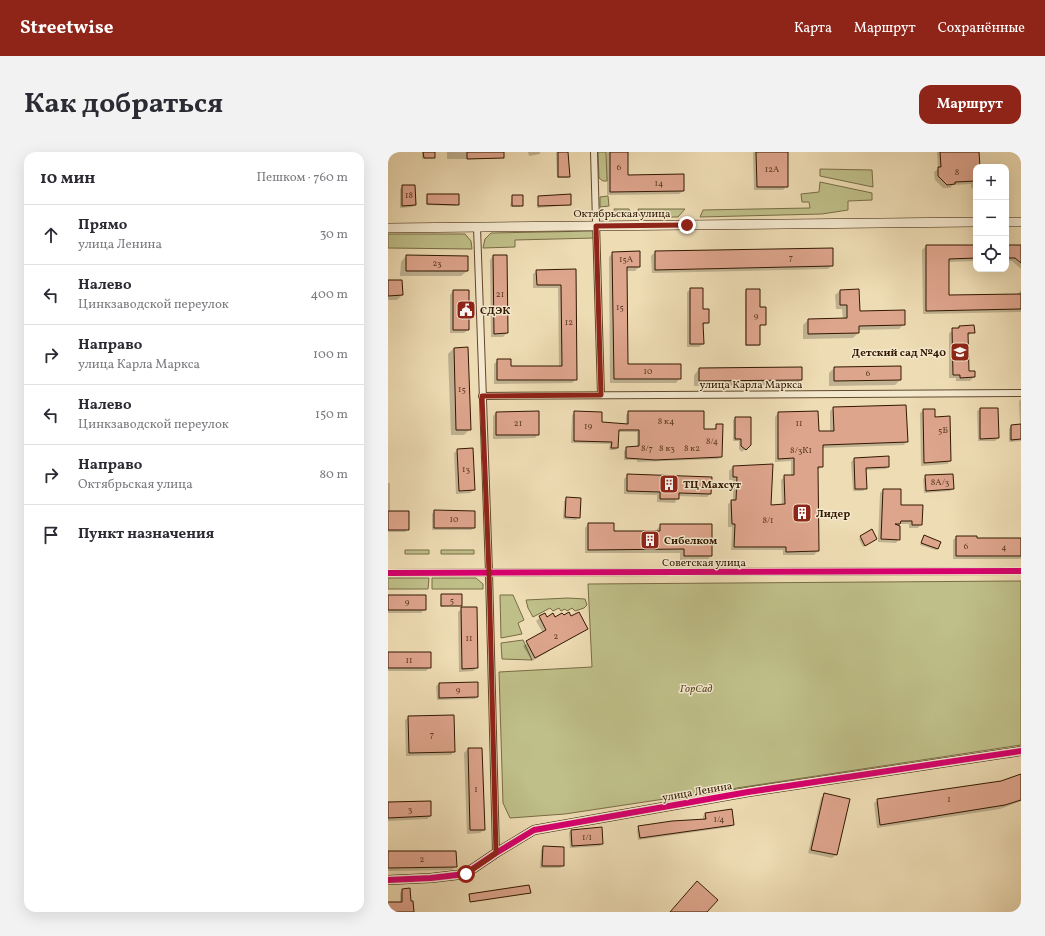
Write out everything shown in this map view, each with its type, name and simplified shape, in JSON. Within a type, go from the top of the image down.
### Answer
[{"type":"street","points":[[594,152],[601,395]]},
{"type":"street","name":"Октябрьская улица","points":[[388,228],[973,222]]},
{"type":"street","points":[[1009,222],[1021,222]]},
{"type":"street","points":[[477,227],[489,572],[496,853]]},
{"type":"street","name":"улица Карла Маркса","points":[[482,396],[1021,393]]},
{"type":"street","name":"Советская улица","points":[[388,573],[1021,571]]},
{"type":"street","name":"улица Ленина","points":[[388,880],[431,878],[466,874],[496,853],[534,830],[748,792],[1021,751]]},
{"type":"green space","points":[[598,152],[606,152],[607,181],[603,181],[599,178]]},
{"type":"green space","points":[[820,169],[872,170],[873,187],[820,176]]},
{"type":"green space","points":[[820,182],[872,193],[872,200],[848,201],[848,210],[822,214],[700,217],[703,210],[810,208],[809,202],[802,202],[801,194],[819,192]]},
{"type":"green space","points":[[608,196],[609,206],[600,207],[600,197]]},
{"type":"green space","points":[[614,209],[629,209],[631,214],[629,217],[615,217]]},
{"type":"green space","points":[[638,209],[685,209],[678,217],[642,217],[639,215]]},
{"type":"green space","points":[[594,231],[595,238],[515,240],[515,247],[483,248],[485,239],[491,233]]},
{"type":"green space","points":[[388,234],[465,234],[471,241],[472,249],[388,248]]},
{"type":"green space","points":[[405,550],[429,550],[429,554],[405,554]]},
{"type":"green space","points":[[441,550],[474,550],[474,554],[441,554]]},
{"type":"green space","points":[[388,578],[429,578],[428,589],[388,589]]},
{"type":"green space","points":[[432,578],[476,578],[483,584],[483,589],[432,589]]},
{"type":"green space","name":"ГорСад","points":[[1021,581],[1021,745],[565,814],[510,818],[503,803],[499,672],[592,667],[588,584]]},
{"type":"green space","points":[[500,595],[513,595],[524,620],[518,623],[522,634],[501,638]]},
{"type":"green space","points":[[568,598],[585,599],[587,605],[584,608],[575,611],[572,608],[567,611],[565,609],[561,611],[559,608],[553,611],[550,608],[533,617],[526,600]]},
{"type":"green space","points":[[523,640],[532,660],[502,659],[501,643]]},
{"type":"building","points":[[423,152],[435,152],[435,158],[424,158]]},
{"type":"building","points":[[467,152],[504,152],[504,158],[467,159]]},
{"type":"building","points":[[558,152],[568,152],[570,177],[558,177]]},
{"type":"building","points":[[610,152],[628,152],[628,175],[684,174],[684,191],[610,192]]},
{"type":"building","points":[[756,152],[788,152],[788,187],[757,187]]},
{"type":"building","points":[[940,152],[979,152],[980,164],[973,164],[973,181],[955,182],[955,184],[947,185],[938,176],[938,167],[941,167]]},
{"type":"building","points":[[402,185],[415,185],[416,205],[402,206]]},
{"type":"building","points":[[427,194],[459,194],[459,205],[427,204]]},
{"type":"building","points":[[571,194],[571,205],[538,206],[538,196]]},
{"type":"building","points":[[512,195],[523,195],[523,206],[512,206]]},
{"type":"building","points":[[926,245],[973,245],[973,258],[949,259],[949,295],[1021,294],[1021,309],[926,311]]},
{"type":"building","points":[[1009,245],[1021,245],[1021,263],[1015,258],[1009,258]]},
{"type":"building","points":[[833,248],[833,266],[655,270],[655,251]]},
{"type":"building","points":[[640,251],[640,267],[627,267],[628,364],[681,364],[681,379],[614,379],[612,252]]},
{"type":"building","points":[[406,255],[468,256],[468,271],[406,271]]},
{"type":"building","points":[[493,255],[507,255],[508,333],[494,334]]},
{"type":"building","points":[[576,269],[577,380],[497,380],[497,359],[511,359],[511,366],[562,366],[561,285],[537,285],[536,270]]},
{"type":"building","points":[[388,280],[402,280],[403,295],[388,296]]},
{"type":"building","points":[[690,288],[703,288],[703,309],[709,309],[709,323],[703,323],[704,344],[690,344]]},
{"type":"building","points":[[746,289],[760,289],[760,307],[766,307],[766,325],[760,325],[760,345],[746,345]]},
{"type":"building","points":[[859,289],[860,311],[905,310],[905,325],[859,326],[859,333],[808,334],[808,319],[847,318],[847,305],[840,305],[840,290]]},
{"type":"building","points":[[453,290],[469,290],[469,330],[453,330]]},
{"type":"building","name":"Детский сад №40","points":[[974,325],[975,333],[968,333],[969,371],[975,371],[975,377],[960,378],[960,375],[953,375],[952,328]]},
{"type":"building","points":[[468,347],[471,430],[456,430],[454,348]]},
{"type":"building","points":[[901,366],[901,380],[834,381],[834,367]]},
{"type":"building","points":[[802,367],[802,380],[699,381],[699,368]]},
{"type":"building","points":[[906,405],[908,442],[823,445],[823,467],[818,467],[819,551],[786,552],[786,547],[734,547],[735,524],[732,524],[731,500],[736,500],[737,477],[733,477],[733,466],[773,464],[771,505],[785,504],[784,475],[794,475],[794,458],[778,459],[778,412],[818,411],[819,431],[834,431],[833,407]]},
{"type":"building","points":[[980,408],[998,408],[999,438],[980,439]]},
{"type":"building","points":[[923,409],[935,409],[935,417],[950,416],[951,461],[924,463]]},
{"type":"building","points":[[539,411],[539,435],[496,435],[496,412]]},
{"type":"building","points":[[574,411],[602,412],[602,422],[628,424],[628,411],[704,411],[704,429],[716,429],[716,424],[723,424],[722,457],[655,460],[626,458],[626,447],[639,446],[639,430],[619,430],[618,448],[611,448],[612,442],[574,441]]},
{"type":"building","points":[[735,417],[751,417],[751,445],[746,450],[741,446],[741,439],[735,439]]},
{"type":"building","points":[[1021,424],[1021,439],[1011,440],[1011,425]]},
{"type":"building","points":[[473,448],[475,490],[459,491],[457,449]]},
{"type":"building","points":[[889,456],[889,467],[866,468],[867,489],[855,489],[854,458]]},
{"type":"building","name":"ТЦ Махсут","points":[[627,474],[712,477],[711,494],[679,493],[679,499],[660,499],[660,492],[627,491]]},
{"type":"building","points":[[953,474],[954,489],[926,491],[925,475]]},
{"type":"building","points":[[883,489],[901,489],[901,505],[923,505],[922,525],[912,525],[912,521],[901,521],[900,524],[895,524],[900,526],[900,540],[881,539]]},
{"type":"building","points":[[566,497],[581,498],[580,518],[565,517]]},
{"type":"building","points":[[434,510],[475,511],[475,528],[434,528]]},
{"type":"building","points":[[388,511],[409,511],[409,530],[388,530]]},
{"type":"building","name":"Сибелком","points":[[588,523],[614,523],[614,531],[660,531],[660,524],[712,524],[712,556],[684,556],[684,549],[588,550]]},
{"type":"building","points":[[872,529],[877,539],[865,546],[860,536]]},
{"type":"building","points":[[924,535],[941,542],[938,549],[921,543]]},
{"type":"building","points":[[956,536],[977,536],[977,538],[1021,538],[1021,556],[956,556]]},
{"type":"building","points":[[441,594],[462,594],[462,606],[441,606]]},
{"type":"building","points":[[388,595],[426,595],[426,610],[388,610]]},
{"type":"building","points":[[461,607],[477,607],[478,668],[462,669]]},
{"type":"building","points":[[569,612],[571,616],[579,612],[588,629],[535,658],[526,641],[546,630],[539,616],[545,613],[547,617],[553,613],[555,617],[562,613],[564,615]]},
{"type":"building","points":[[388,652],[431,652],[431,668],[388,668]]},
{"type":"building","points":[[478,682],[478,697],[439,698],[439,683]]},
{"type":"building","points":[[454,715],[455,752],[409,753],[408,716]]},
{"type":"building","points":[[468,748],[482,748],[485,830],[470,830]]},
{"type":"building","points":[[1021,774],[1021,800],[1005,805],[880,825],[877,799],[1001,781]]},
{"type":"building","points":[[824,793],[850,799],[837,855],[811,850]]},
{"type":"building","points":[[431,801],[431,816],[388,818],[388,802]]},
{"type":"building","points":[[732,809],[734,825],[640,838],[638,826],[672,821],[706,819],[705,813]]},
{"type":"building","points":[[602,827],[603,844],[572,846],[571,830]]},
{"type":"building","points":[[543,846],[564,847],[564,866],[542,866]]},
{"type":"building","points":[[388,851],[456,851],[457,867],[388,868]]},
{"type":"building","points":[[697,881],[718,900],[707,912],[670,912]]},
{"type":"building","points":[[529,885],[531,893],[470,902],[469,894]]},
{"type":"building","points":[[410,888],[414,912],[388,912],[388,902],[402,902],[402,889]]},
{"type":"cycle path","points":[[388,573],[1021,571]]},
{"type":"cycle path","points":[[388,880],[431,878],[465,874],[534,830],[748,792],[1021,751]]},
{"type":"place","name":"СДЭК","points":[[466,310]]},
{"type":"place","name":"Детский сад №40","points":[[960,352]]},
{"type":"place","name":"ТЦ Махсут","points":[[669,484]]},
{"type":"place","name":"Лидер","points":[[802,513]]},
{"type":"place","name":"Сибелком","points":[[650,540]]},
{"type":"route","points":[[466,874],[496,853],[490,675],[489,572],[482,396],[601,395],[596,226],[687,225]]}]
